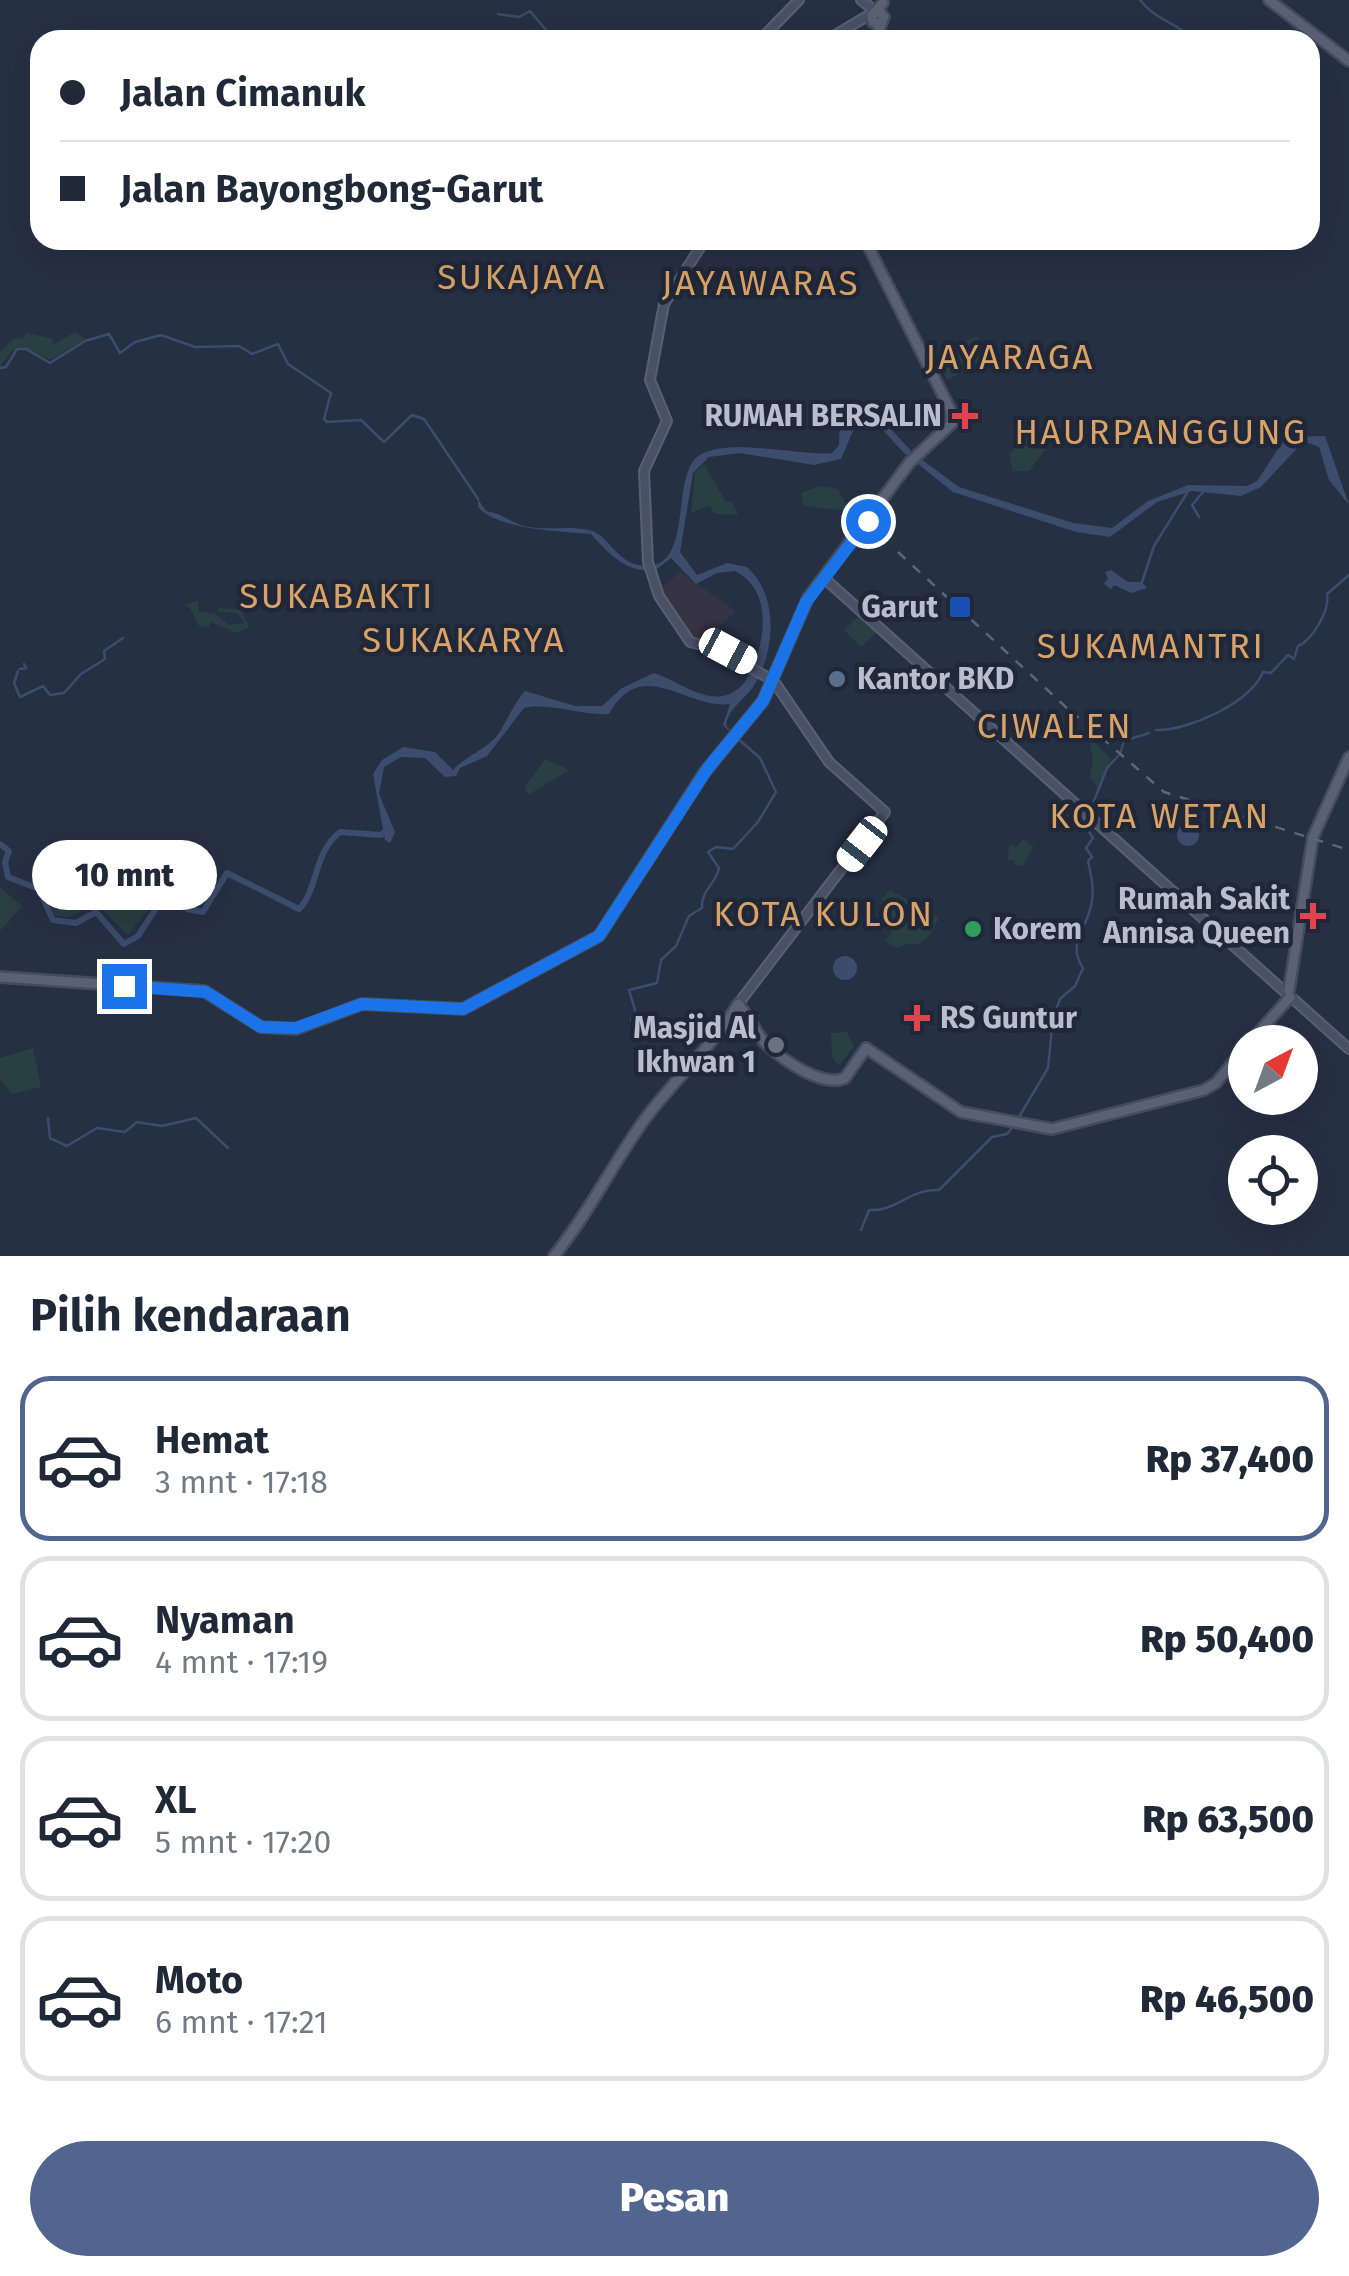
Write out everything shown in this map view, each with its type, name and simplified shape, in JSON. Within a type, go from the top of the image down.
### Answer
[{"type":"main road","points":[[770,30],[798,0]]},
{"type":"main road","points":[[1269,0],[1306,30]]},
{"type":"main road","points":[[846,30],[874,15]]},
{"type":"main road","points":[[1320,40],[1349,61]]},
{"type":"main road","points":[[554,1256],[644,1122],[688,1064],[714,1044],[738,1004],[885,812],[829,762],[767,673],[718,649],[692,642],[666,613],[650,568],[644,472],[666,423],[650,380],[666,304],[701,250]]},
{"type":"main road","points":[[0,977],[204,991],[258,1025],[296,1028],[367,1004],[463,1009],[599,936],[733,737],[763,701],[767,673],[806,602],[910,462],[950,421],[870,250]]},
{"type":"main road","points":[[824,578],[1349,1049]]},
{"type":"main road","points":[[1264,1025],[1289,994],[1312,837],[1349,758]]},
{"type":"main road","points":[[738,1004],[768,1045],[804,1070],[839,1081],[869,1051],[954,1109],[1060,1129],[1193,1094],[1216,1083],[1228,1069]]},
{"type":"shaded area","points":[[680,572],[736,611],[703,642],[694,642],[659,590]]},
{"type":"green space","points":[[75,332],[86,339],[50,360],[23,347],[14,349],[0,366],[0,351],[26,333],[54,339],[51,346]]},
{"type":"green space","name":"JAYARAGA","points":[[977,336],[989,359],[947,380],[935,357]]},
{"type":"green space","points":[[1028,434],[1045,440],[1045,450],[1029,471],[1013,471],[1009,454]]},
{"type":"green space","points":[[704,464],[738,515],[715,514],[709,505],[691,513],[695,473]]},
{"type":"green space","points":[[820,486],[838,489],[850,511],[804,506],[801,493]]},
{"type":"green space","points":[[198,601],[199,612],[214,613],[229,625],[245,623],[237,613],[218,612],[219,608],[241,610],[249,627],[237,633],[210,622],[209,627],[199,626],[189,606],[182,605]]},
{"type":"green space","points":[[860,615],[877,632],[861,647],[844,630]]},
{"type":"green space","name":"CIWALEN","points":[[1089,737],[1111,759],[1098,788],[1090,778],[1093,760]]},
{"type":"green space","points":[[545,759],[570,770],[528,795],[525,787]]},
{"type":"green space","points":[[1023,839],[1034,847],[1022,866],[1015,865],[1015,861],[1007,859],[1010,844],[1016,847]]},
{"type":"green space","points":[[126,852],[143,855],[148,865],[171,863],[188,875],[196,865],[196,871],[210,865],[201,875],[204,881],[200,888],[180,894],[173,883],[167,886],[128,935],[99,907],[84,909],[69,918],[55,915],[42,886],[63,862],[65,869],[54,878],[88,878],[100,858],[125,882],[133,873],[132,857]]},
{"type":"green space","points":[[0,887],[22,906],[0,931]]},
{"type":"green space","points":[[890,890],[939,918],[930,935],[918,945],[896,948],[885,940],[892,932],[880,921],[882,899]]},
{"type":"green space","name":"Korem","points":[[973,917],[985,929],[973,941],[961,929]]},
{"type":"green space","points":[[847,1032],[854,1046],[839,1066],[832,1057],[831,1033]]},
{"type":"green space","points":[[33,1048],[41,1087],[12,1094],[0,1080],[0,1058]]},
{"type":"water","points":[[861,408],[879,416],[913,453],[959,487],[1073,523],[1112,528],[1148,501],[1188,485],[1247,486],[1257,481],[1286,437],[1325,436],[1349,505],[1329,480],[1319,447],[1304,441],[1261,487],[1241,496],[1192,491],[1157,502],[1110,537],[1076,532],[953,492],[903,452],[869,415],[859,417],[841,459],[814,465],[740,453],[709,457],[693,473],[680,552],[697,575],[727,563],[747,567],[765,594],[771,626],[760,673],[728,719],[726,725],[731,733],[723,725],[730,704],[714,704],[650,686],[636,688],[622,697],[609,714],[524,708],[487,756],[460,768],[456,776],[445,777],[425,758],[401,757],[384,767],[379,794],[395,832],[390,843],[385,840],[373,774],[382,760],[403,747],[435,752],[453,770],[493,740],[525,691],[575,706],[602,706],[622,688],[654,673],[701,694],[723,696],[745,682],[758,653],[763,622],[761,606],[757,592],[735,571],[717,573],[696,584],[671,558],[657,569],[637,569],[612,555],[591,534],[515,525],[487,515],[478,507],[478,499],[486,511],[521,525],[589,530],[627,561],[646,566],[661,563],[676,538],[685,483],[697,457],[709,451],[743,447],[832,453],[839,445],[840,421]]},
{"type":"water","points":[[1111,570],[1128,582],[1142,582],[1147,588],[1131,593],[1114,585],[1111,589],[1104,584],[1108,578],[1105,572]]},
{"type":"water","points":[[1188,824],[1196,827],[1196,843],[1188,846],[1180,843],[1177,835],[1180,827]]},
{"type":"water","points":[[840,956],[850,956],[857,968],[850,980],[840,980],[833,973],[833,963]]},
{"type":"waterway","points":[[1140,0],[1153,13],[1182,30]]},
{"type":"waterway","points":[[498,14],[519,17],[530,11],[546,30]]},
{"type":"waterway","points":[[0,368],[6,367],[17,349],[26,349],[50,363],[85,341],[109,334],[120,353],[135,342],[161,335],[195,347],[239,346],[252,354],[278,344],[288,364],[331,393],[324,419],[327,422],[361,420],[384,442],[412,415],[424,419],[478,499]]},
{"type":"waterway","points":[[1199,517],[1192,505],[1204,491]]},
{"type":"waterway","points":[[1142,582],[1154,546],[1187,493]]},
{"type":"waterway","points":[[1156,730],[1184,726],[1217,713],[1245,694],[1263,672],[1271,673],[1288,655],[1294,659],[1298,646],[1319,623],[1327,594],[1349,575]]},
{"type":"waterway","points":[[20,697],[43,686],[50,695],[64,693],[81,674],[105,659],[104,651],[123,638]]},
{"type":"waterway","points":[[20,669],[26,668],[24,664]]},
{"type":"waterway","points":[[18,671],[14,683],[19,695]]},
{"type":"waterway","points":[[1120,754],[1124,741],[1149,733]]},
{"type":"waterway","points":[[631,1020],[635,1010],[629,990],[657,983],[661,960],[676,946],[689,916],[702,908],[719,868],[708,852],[716,847],[733,849],[758,822],[776,792],[760,758],[736,737]]},
{"type":"waterway","points":[[1090,811],[1107,768],[1118,756]]},
{"type":"waterway","points":[[1019,1117],[1048,1068],[1053,1018],[1060,999],[1075,986],[1083,968],[1077,943],[1090,911],[1093,891],[1088,861],[1092,857],[1086,848],[1093,838],[1083,821],[1085,817]]},
{"type":"waterway","points":[[0,844],[9,851],[5,862],[8,877],[39,889],[53,920],[76,923],[96,912],[124,944],[138,936],[168,890],[187,909],[203,912],[227,873],[299,909],[310,892],[325,850],[340,832],[381,835],[389,828]]},
{"type":"waterway","points":[[48,1118],[50,1138],[67,1146],[97,1128],[125,1132],[137,1122],[162,1126],[196,1118],[228,1148]]},
{"type":"waterway","points":[[861,1230],[869,1210],[939,1190],[992,1137],[1007,1134],[1015,1124]]},
{"type":"railway","points":[[898,552],[1068,709]]},
{"type":"railway","points":[[1071,711],[1164,792],[1349,850]]},
{"type":"place","name":"RUMAH BERSALIN","points":[[965,416]]},
{"type":"place","name":"Garut","points":[[960,607]]},
{"type":"place","name":"Kantor BKD","points":[[837,679]]},
{"type":"place","name":"Rumah Sakit Annisa Queen","points":[[1313,916]]},
{"type":"place","name":"Korem","points":[[973,929]]},
{"type":"place","name":"RS Guntur","points":[[917,1018]]},
{"type":"place","name":"Masjid Al Ikhwan 1","points":[[776,1045]]},
{"type":"district","name":"SUKAJAYA","points":[[522,277]]},
{"type":"district","name":"JAYAWARAS","points":[[761,283]]},
{"type":"district","name":"JAYARAGA","points":[[1010,357]]},
{"type":"district","name":"HAURPANGGUNG","points":[[1161,432]]},
{"type":"district","name":"SUKABAKTI","points":[[337,596]]},
{"type":"district","name":"SUKAKARYA","points":[[464,640]]},
{"type":"district","name":"SUKAMANTRI","points":[[1151,646]]},
{"type":"district","name":"CIWALEN","points":[[1055,726]]},
{"type":"district","name":"KOTA WETAN","points":[[1160,816]]},
{"type":"district","name":"KOTA KULON","points":[[824,914]]},
{"type":"route","points":[[124,986],[206,992],[261,1027],[296,1028],[362,1004],[463,1009],[599,936],[708,768],[763,701],[806,602],[868,521]]}]
